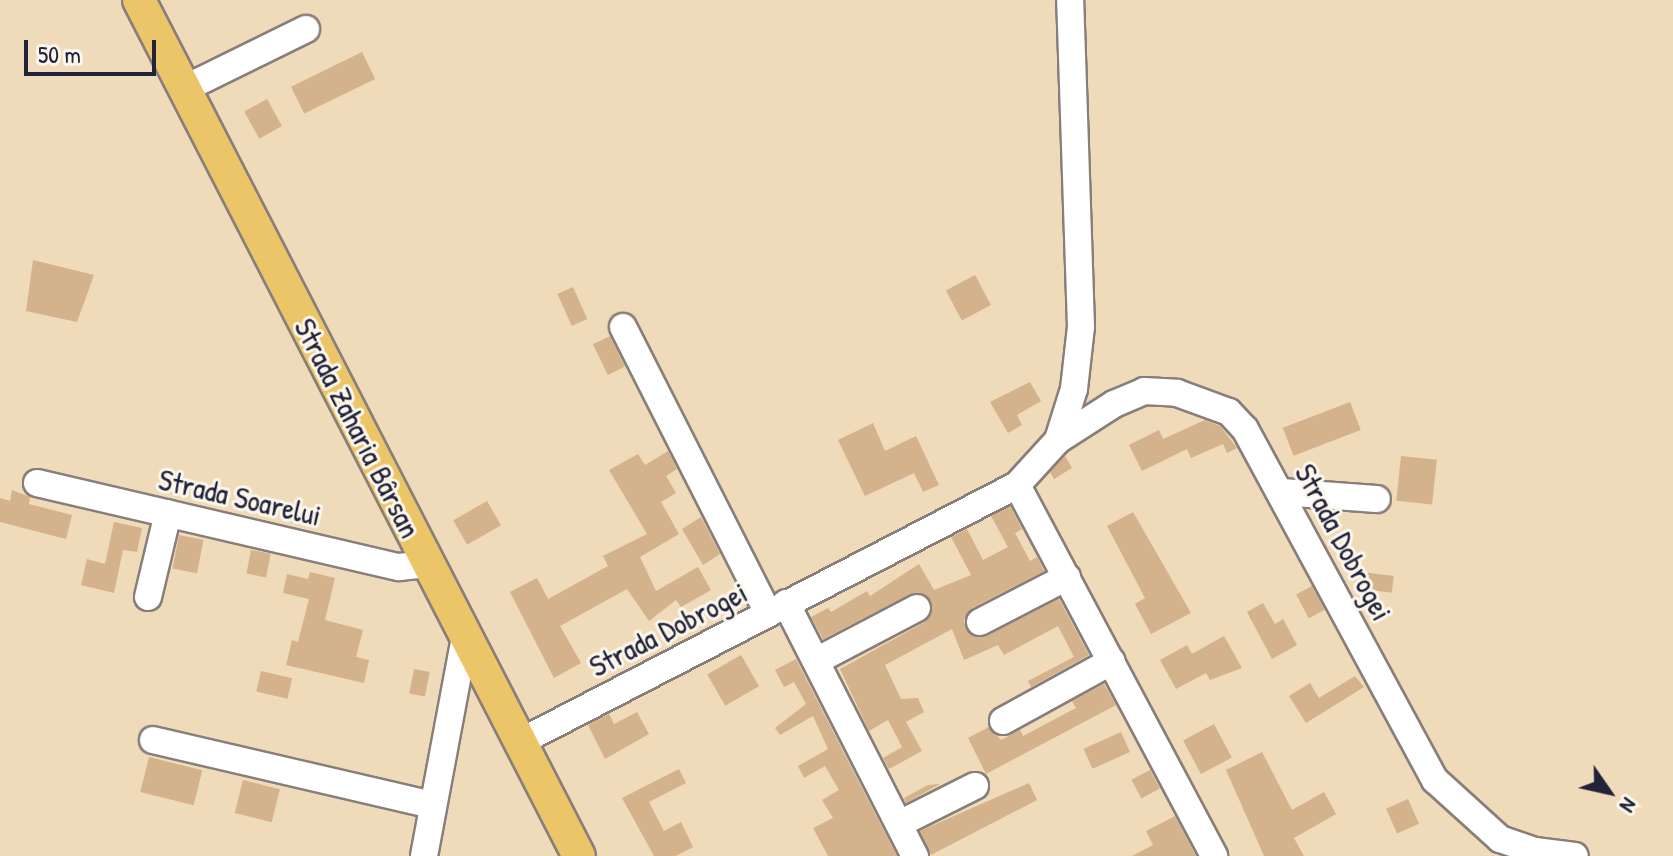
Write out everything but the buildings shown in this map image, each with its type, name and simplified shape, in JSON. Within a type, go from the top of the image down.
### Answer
[{"type":"main road","name":"Strada Zaharia Bârsan","points":[[139,0],[579,856]]},
{"type":"street","points":[[1058,440],[1074,389],[1081,327],[1070,0]]},
{"type":"street","points":[[184,89],[306,29]]},
{"type":"street","points":[[623,327],[777,608],[816,661],[915,856]]},
{"type":"street","name":"Strada Dobrogei","points":[[520,742],[1017,485],[1058,440],[1114,404],[1144,391],[1177,393],[1229,412],[1245,429],[1435,780],[1500,839],[1535,851],[1575,856]]},
{"type":"street","name":"Strada Soarelui","points":[[37,483],[399,567],[428,564]]},
{"type":"street","points":[[1017,485],[1214,856]]},
{"type":"street","points":[[1281,492],[1377,499]]},
{"type":"street","points":[[148,597],[168,513]]},
{"type":"street","points":[[980,622],[1067,577]]},
{"type":"street","points":[[816,661],[917,608]]},
{"type":"street","points":[[424,856],[465,637]]},
{"type":"street","points":[[1003,721],[1112,661]]},
{"type":"street","points":[[153,740],[433,805]]},
{"type":"street","points":[[899,824],[975,786]]}]
